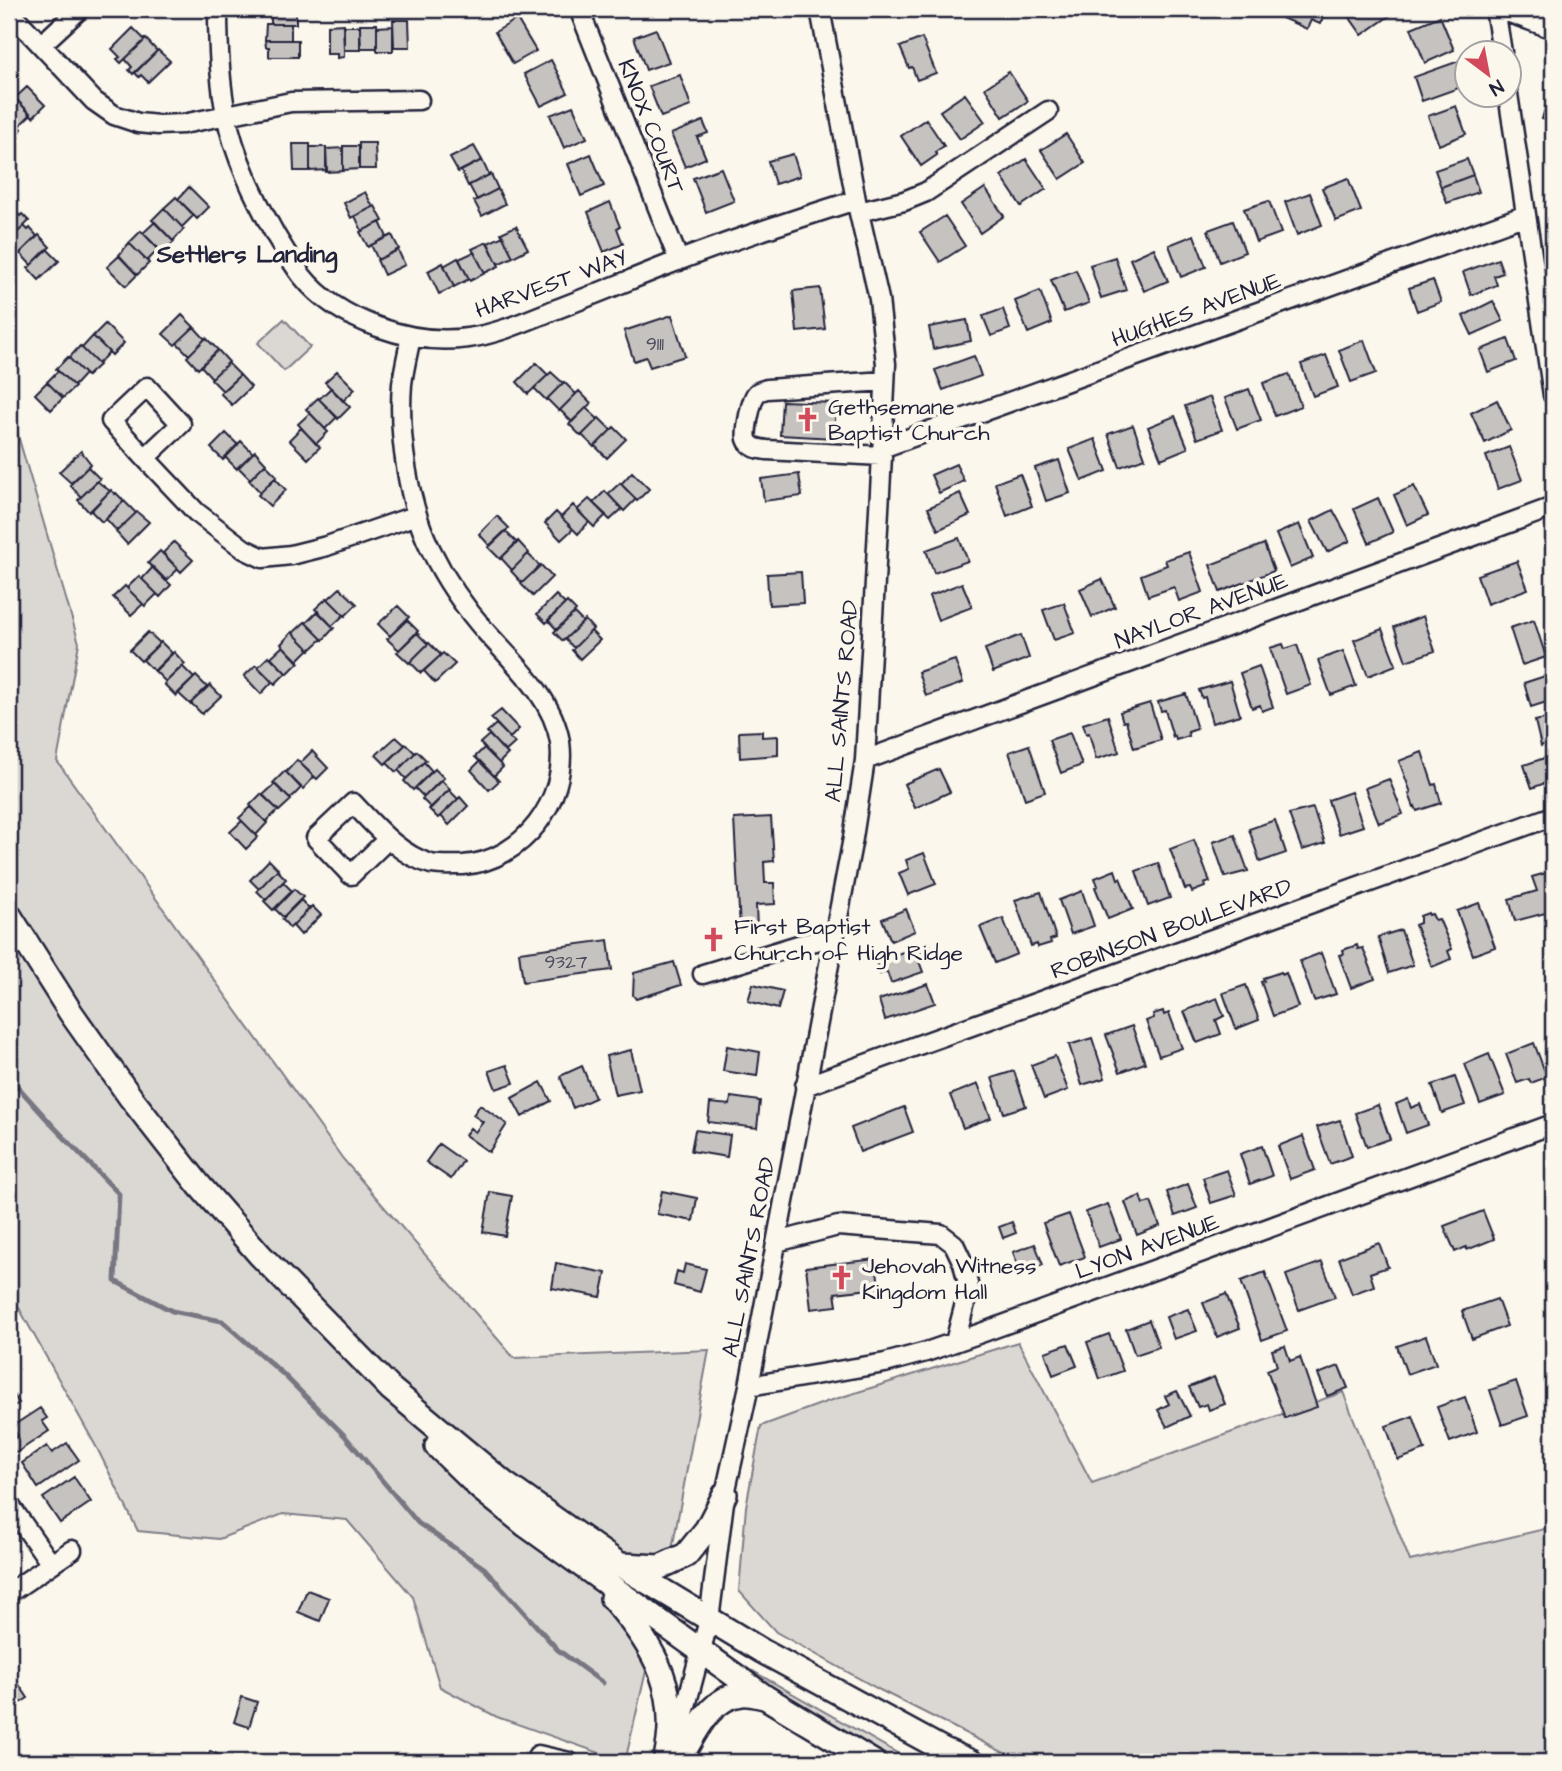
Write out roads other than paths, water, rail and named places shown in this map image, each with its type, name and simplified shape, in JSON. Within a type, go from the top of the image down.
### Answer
[{"type":"main road","points":[[9,915],[71,1013],[131,1098],[199,1185],[260,1255],[391,1389],[505,1485],[620,1565],[762,1651],[971,1762]]},
{"type":"main road","points":[[391,1389],[439,1449],[480,1488],[612,1598],[630,1619],[659,1665],[667,1693],[670,1723],[667,1762]]},
{"type":"main road","points":[[620,1565],[660,1567],[686,1555],[707,1529],[725,1494]]},
{"type":"main road","points":[[527,1526],[765,1697],[873,1762]]},
{"type":"main road","points":[[678,1762],[714,1707],[728,1698],[744,1693],[765,1697]]},
{"type":"street","points":[[13,9],[10,12],[94,102],[114,115],[138,123],[183,124],[291,102],[419,100]]},
{"type":"street","points":[[41,45],[80,9]]},
{"type":"street","name":"HARVEST WAY","points":[[218,9],[218,49],[226,115],[239,158],[262,211],[284,249],[303,277],[322,296],[367,323],[411,337],[444,340],[469,338],[503,330],[788,221],[858,206],[904,201],[926,192],[1048,111]]},
{"type":"street","name":"KNOX COURT","points":[[579,9],[679,261]]},
{"type":"street","name":"ALL SAINTS ROAD","points":[[667,1762],[682,1725],[709,1620],[725,1494],[749,1386],[853,838],[865,760],[882,452],[884,334],[820,9]]},
{"type":"street","points":[[1500,38],[1497,9],[1553,29]]},
{"type":"street","points":[[1510,108],[1553,395]]},
{"type":"street","name":"HUGHES AVENUE","points":[[882,452],[1526,215]]},
{"type":"street","points":[[388,839],[418,859],[432,864],[472,864],[493,858],[520,843],[541,819],[553,795],[561,766],[559,740],[549,709],[532,683],[479,624],[452,587],[430,549],[417,515],[406,463],[402,421],[402,383],[411,337]]},
{"type":"street","points":[[882,452],[767,450],[754,447],[747,439],[747,429],[754,396],[758,392],[767,389],[885,381]]},
{"type":"street","points":[[145,458],[196,512],[244,549],[263,558],[291,555],[327,546],[417,515]]},
{"type":"street","name":"NAYLOR AVENUE","points":[[865,760],[1553,507]]},
{"type":"street","name":"ROBINSON BOULEVARD","points":[[805,1086],[1553,816]]},
{"type":"street","points":[[703,974],[834,937]]},
{"type":"street","name":"LYON AVENUE","points":[[749,1386],[885,1363],[955,1342],[1553,1124]]},
{"type":"street","points":[[776,1241],[838,1226],[941,1234],[954,1244],[963,1263],[969,1288],[955,1342]]},
{"type":"street","points":[[9,1504],[51,1564]]},
{"type":"street","points":[[9,1593],[72,1550]]},
{"type":"street","points":[[536,1762],[538,1755],[569,1762]]},
{"type":"waterway","points":[[9,1077],[119,1194],[115,1281],[172,1311],[222,1321],[283,1374],[344,1435],[418,1523],[484,1568],[558,1650],[603,1683]]},
{"type":"place","name":"Gethsemane Baptist Church","points":[[808,419]]},
{"type":"place","name":"First Baptist Church of High Ridge","points":[[714,939]]},
{"type":"place","name":"Jehovah Witness Kingdom Hall","points":[[842,1278]]},
{"type":"district","name":"Settlers Landing","points":[[247,254]]}]
